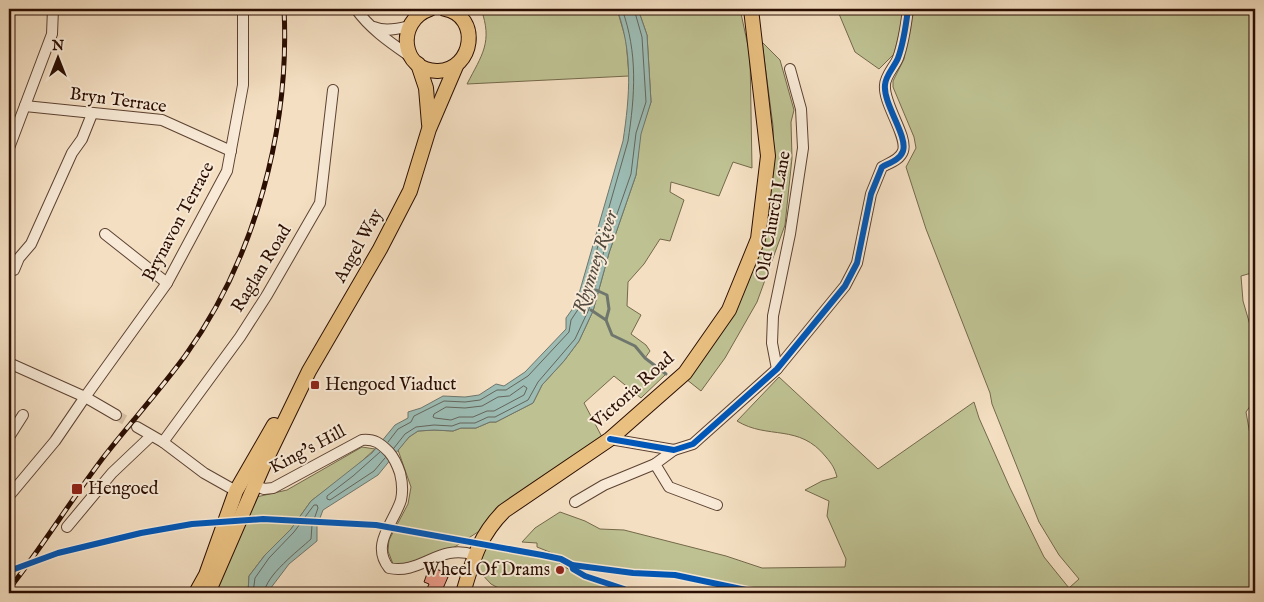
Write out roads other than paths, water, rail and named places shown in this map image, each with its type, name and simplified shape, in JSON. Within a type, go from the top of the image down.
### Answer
[{"type":"main road","points":[[412,18],[430,9]]},
{"type":"main road","name":"Angel Way","points":[[308,375],[410,191],[430,129],[456,66],[468,50],[469,30],[457,14],[447,9]]},
{"type":"main road","name":"Victoria Road","points":[[463,593],[474,556],[490,525],[504,511],[610,439],[685,373],[729,310],[758,239],[768,156],[752,9]]},
{"type":"main road","name":"Angel Way","points":[[412,18],[406,38],[407,48],[415,61],[426,88],[430,129]]},
{"type":"main road","points":[[415,61],[427,69],[436,71],[456,66]]},
{"type":"main road","points":[[208,593],[254,485],[308,375]]},
{"type":"main road","points":[[196,593],[206,575],[236,491],[265,440],[308,375]]},
{"type":"street","points":[[9,148],[52,34],[53,9]]},
{"type":"street","name":"Brynavon Terrace","points":[[11,488],[56,441],[85,397],[167,283],[227,171],[243,85],[243,9]]},
{"type":"street","points":[[356,9],[368,24],[415,61]]},
{"type":"street","points":[[575,502],[604,485],[655,464],[674,450],[693,444],[777,369],[845,286],[857,263],[871,194],[882,167],[896,160],[903,153],[904,146],[888,103],[884,85],[898,59],[903,42],[908,9]]},
{"type":"street","points":[[368,24],[379,30],[397,29],[412,18]]},
{"type":"street","name":"Old Church Lane","points":[[777,369],[772,342],[773,316],[790,234],[803,148],[801,109],[790,69]]},
{"type":"street","name":"Raglan Road","points":[[162,442],[240,337],[267,296],[320,203],[333,90]]},
{"type":"street","name":"Bryn Terrace","points":[[25,106],[162,120],[231,151]]},
{"type":"street","points":[[14,270],[19,258],[31,244],[72,153],[82,140],[92,114]]},
{"type":"street","points":[[105,234],[167,283]]},
{"type":"street","points":[[9,363],[85,397],[116,415]]},
{"type":"street","points":[[9,437],[22,415]]},
{"type":"street","points":[[137,427],[162,442],[204,473],[236,491]]},
{"type":"street","points":[[67,527],[112,473],[151,436]]},
{"type":"street","points":[[610,439],[674,450]]},
{"type":"street","name":"King's Hill","points":[[254,485],[264,489],[273,488],[362,440],[378,442],[395,459],[402,481],[401,499],[385,533],[381,550],[382,560],[388,568],[402,569],[447,553],[464,552],[474,556]]},
{"type":"street","points":[[655,464],[669,487],[717,506]]},
{"type":"water","name":"Rhymney River","points":[[617,9],[638,9],[647,35],[651,102],[641,134],[636,175],[609,253],[593,311],[579,341],[542,385],[533,403],[496,422],[490,422],[476,428],[461,428],[453,431],[418,431],[409,437],[378,475],[323,510],[317,526],[317,541],[289,564],[267,593],[248,593],[249,576],[265,555],[291,529],[311,501],[372,453],[395,425],[408,418],[408,412],[421,408],[443,396],[465,397],[479,395],[496,384],[504,386],[525,372],[566,329],[566,318],[576,304],[623,141],[629,74],[626,42]]},
{"type":"waterway","name":"Rhymney River","points":[[596,290],[607,295],[609,309],[606,320]]},
{"type":"waterway","name":"Rhymney River","points":[[591,310],[606,320],[612,335],[635,346],[645,358],[666,374]]},
{"type":"tunnel","points":[[116,415],[137,427]]},
{"type":"railway","points":[[9,589],[106,454],[185,356],[210,318],[231,278],[249,235],[263,191],[274,146],[281,100],[284,9]]},
{"type":"place","name":"Hengoed Viaduct","points":[[315,385]]},
{"type":"place","name":"Hengoed","points":[[77,489]]},
{"type":"place","name":"Wheel Of Drams","points":[[560,570]]}]
